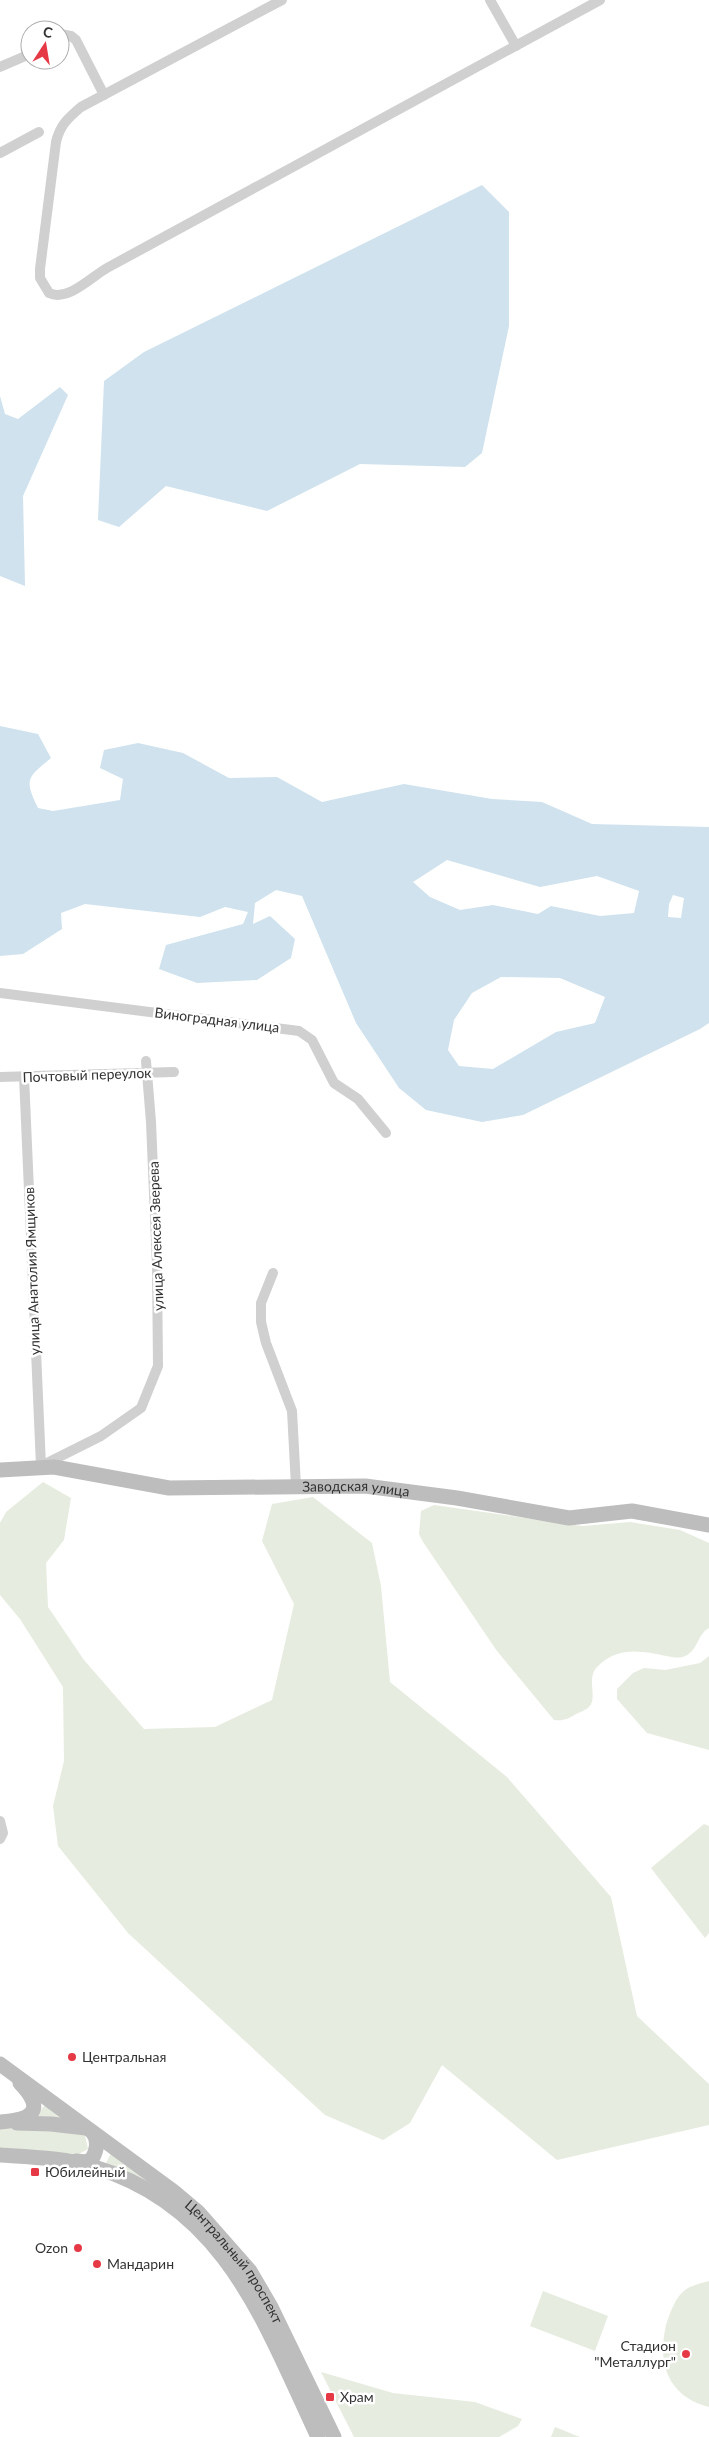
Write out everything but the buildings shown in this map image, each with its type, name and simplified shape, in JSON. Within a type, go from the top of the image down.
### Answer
[{"type":"main road","name":"Заводская улица","points":[[0,1470],[41,1466],[77,1470],[169,1488],[376,1487],[569,1518],[632,1511],[709,1525]]},
{"type":"main road","name":"Центральный проспект","points":[[2,2065],[145,2169],[198,2212],[250,2271],[271,2307],[334,2437]]},
{"type":"main road","points":[[0,2123],[27,2118],[33,2112],[35,2104],[25,2088],[2,2065]]},
{"type":"main road","points":[[0,2123],[50,2124],[89,2130],[97,2138],[97,2146],[92,2159],[86,2162],[0,2155]]},
{"type":"main road","name":"Центральный проспект","points":[[64,2161],[92,2166],[140,2184],[190,2220],[215,2246],[236,2272],[258,2310],[318,2437]]},
{"type":"street","points":[[282,0],[81,107],[66,119],[58,134],[40,278],[46,290],[54,295],[70,293],[107,268],[600,0]]},
{"type":"street","points":[[490,0],[516,46]]},
{"type":"street","points":[[70,36],[76,40],[104,95]]},
{"type":"street","points":[[0,67],[20,58]]},
{"type":"street","points":[[0,153],[39,132]]},
{"type":"street","name":"Виноградная улица","points":[[0,992],[299,1031],[312,1040],[334,1083],[358,1099],[386,1133]]},
{"type":"street","name":"улица Алексея Зверева","points":[[41,1466],[102,1436],[141,1408],[159,1360],[151,1122],[146,1061]]},
{"type":"street","name":"Почтовый переулок","points":[[0,1077],[174,1072]]},
{"type":"street","name":"улица Анатолия Ямщиков","points":[[24,1076],[41,1466]]},
{"type":"street","points":[[274,1273],[261,1303],[261,1322],[266,1344],[292,1410],[296,1486]]},
{"type":"street","points":[[0,1821],[3,1834],[0,1839]]},
{"type":"shaded area","points":[[43,1482],[71,1498],[64,1540],[46,1563],[48,1607],[84,1660],[144,1729],[215,1727],[272,1700],[294,1604],[262,1541],[272,1504],[313,1497],[372,1543],[381,1586],[390,1682],[507,1777],[611,1897],[637,2016],[709,2084],[709,2125],[557,2160],[442,2065],[410,2123],[383,2140],[325,2115],[128,1933],[58,1846],[53,1806],[64,1761],[63,1687],[20,1619],[0,1595],[0,1523],[6,1512]]},
{"type":"shaded area","points":[[434,1505],[582,1526],[630,1522],[680,1530],[709,1543],[709,1628],[702,1634],[693,1650],[683,1657],[676,1658],[630,1652],[621,1653],[605,1660],[597,1667],[592,1677],[592,1698],[589,1707],[568,1718],[554,1720],[497,1651],[423,1542],[419,1534],[421,1511]]},
{"type":"shaded area","points":[[709,1656],[709,1750],[647,1733],[617,1699],[617,1689],[633,1673],[644,1668],[665,1670],[700,1663]]},
{"type":"shaded area","points":[[704,1824],[709,1826],[709,1933],[705,1938],[651,1868]]},
{"type":"shaded area","points":[[44,2106],[71,2118],[35,2118]]},
{"type":"shaded area","points":[[0,2128],[75,2130],[85,2135],[88,2149],[77,2155],[0,2151]]},
{"type":"shaded area","points":[[113,2149],[183,2205],[105,2165]]},
{"type":"shaded area","name":"Стадион \"Металлург\"","points":[[709,2281],[709,2407],[695,2402],[675,2387],[665,2365],[663,2353],[666,2325],[675,2302],[684,2291]]},
{"type":"shaded area","points":[[543,2291],[608,2316],[595,2351],[530,2326]]},
{"type":"shaded area","points":[[321,2372],[393,2393],[475,2402],[522,2419],[518,2426],[499,2437],[354,2437]]},
{"type":"shaded area","points":[[555,2427],[580,2437],[551,2437]]},
{"type":"water","points":[[482,185],[509,212],[509,326],[482,453],[465,467],[360,464],[267,511],[166,486],[119,527],[98,520],[104,381],[144,352]]},
{"type":"water","points":[[60,387],[68,395],[23,496],[25,586],[0,576],[0,396],[5,414],[18,419]]},
{"type":"water","points":[[0,726],[38,734],[51,758],[33,775],[30,780],[31,791],[38,808],[53,811],[120,800],[123,779],[100,768],[104,750],[138,743],[183,753],[229,778],[277,777],[322,802],[404,784],[492,799],[542,802],[592,824],[709,827],[709,1023],[523,1115],[482,1122],[426,1110],[399,1088],[356,1023],[302,896],[276,890],[255,903],[253,924],[270,916],[295,939],[291,958],[257,980],[197,983],[159,969],[166,945],[243,924],[248,912],[225,907],[200,917],[85,904],[61,913],[62,929],[23,954],[0,956]],"holes":[[[447,860],[540,887],[597,876],[639,891],[634,913],[600,916],[551,906],[538,914],[493,905],[460,910],[430,897],[413,882]],[[673,895],[684,898],[681,918],[668,917],[669,904]],[[501,977],[560,978],[605,997],[595,1023],[556,1032],[493,1069],[459,1066],[448,1050],[454,1020],[472,993]]]},
{"type":"place","name":"Центральная","points":[[72,2057]]},
{"type":"place","name":"Юбилейный","points":[[35,2172]]},
{"type":"place","name":"Ozon","points":[[78,2248]]},
{"type":"place","name":"Мандарин","points":[[97,2264]]},
{"type":"place","name":"Стадион \"Металлург\"","points":[[686,2354]]},
{"type":"place","name":"Храм","points":[[330,2397]]}]
